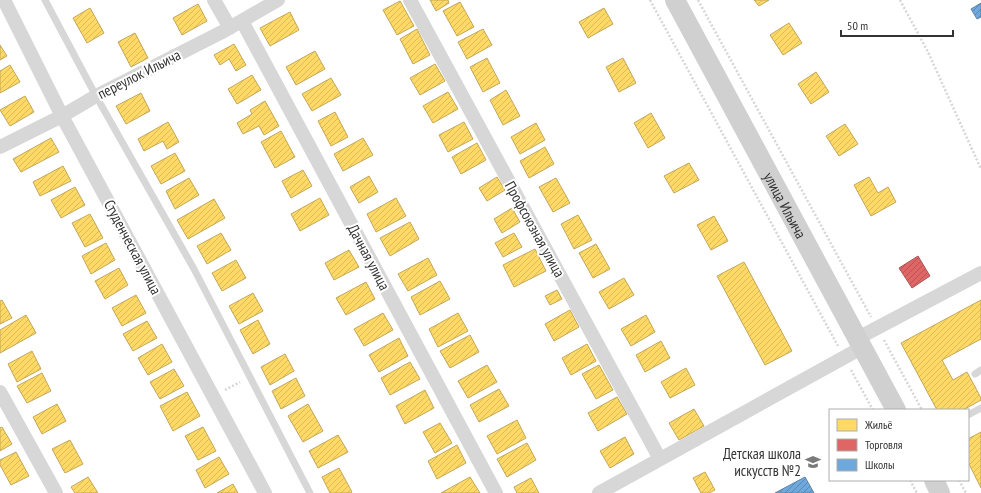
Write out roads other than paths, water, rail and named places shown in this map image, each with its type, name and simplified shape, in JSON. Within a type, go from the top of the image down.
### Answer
[{"type":"street","name":"Студенческая улица","points":[[4,0],[62,116],[265,493]]},
{"type":"street","points":[[214,0],[230,28]]},
{"type":"street","name":"переулок Ильича","points":[[0,147],[230,28],[278,0]]},
{"type":"street","name":"Профсоюзная улица","points":[[410,0],[660,459]]},
{"type":"street","name":"улица Ильича","points":[[675,0],[895,409]]},
{"type":"street","name":"Дачная улица","points":[[242,21],[496,493]]},
{"type":"street","points":[[599,493],[844,357],[877,328],[981,273]]},
{"type":"street","points":[[0,392],[56,493]]},
{"type":"street","points":[[934,481],[940,493]]},
{"type":"lane","points":[[45,0],[96,96],[194,269],[310,493]]},
{"type":"lane","points":[[969,414],[981,408]]},
{"type":"place","name":"Детская школа искусств №2","points":[[813,462]]}]
